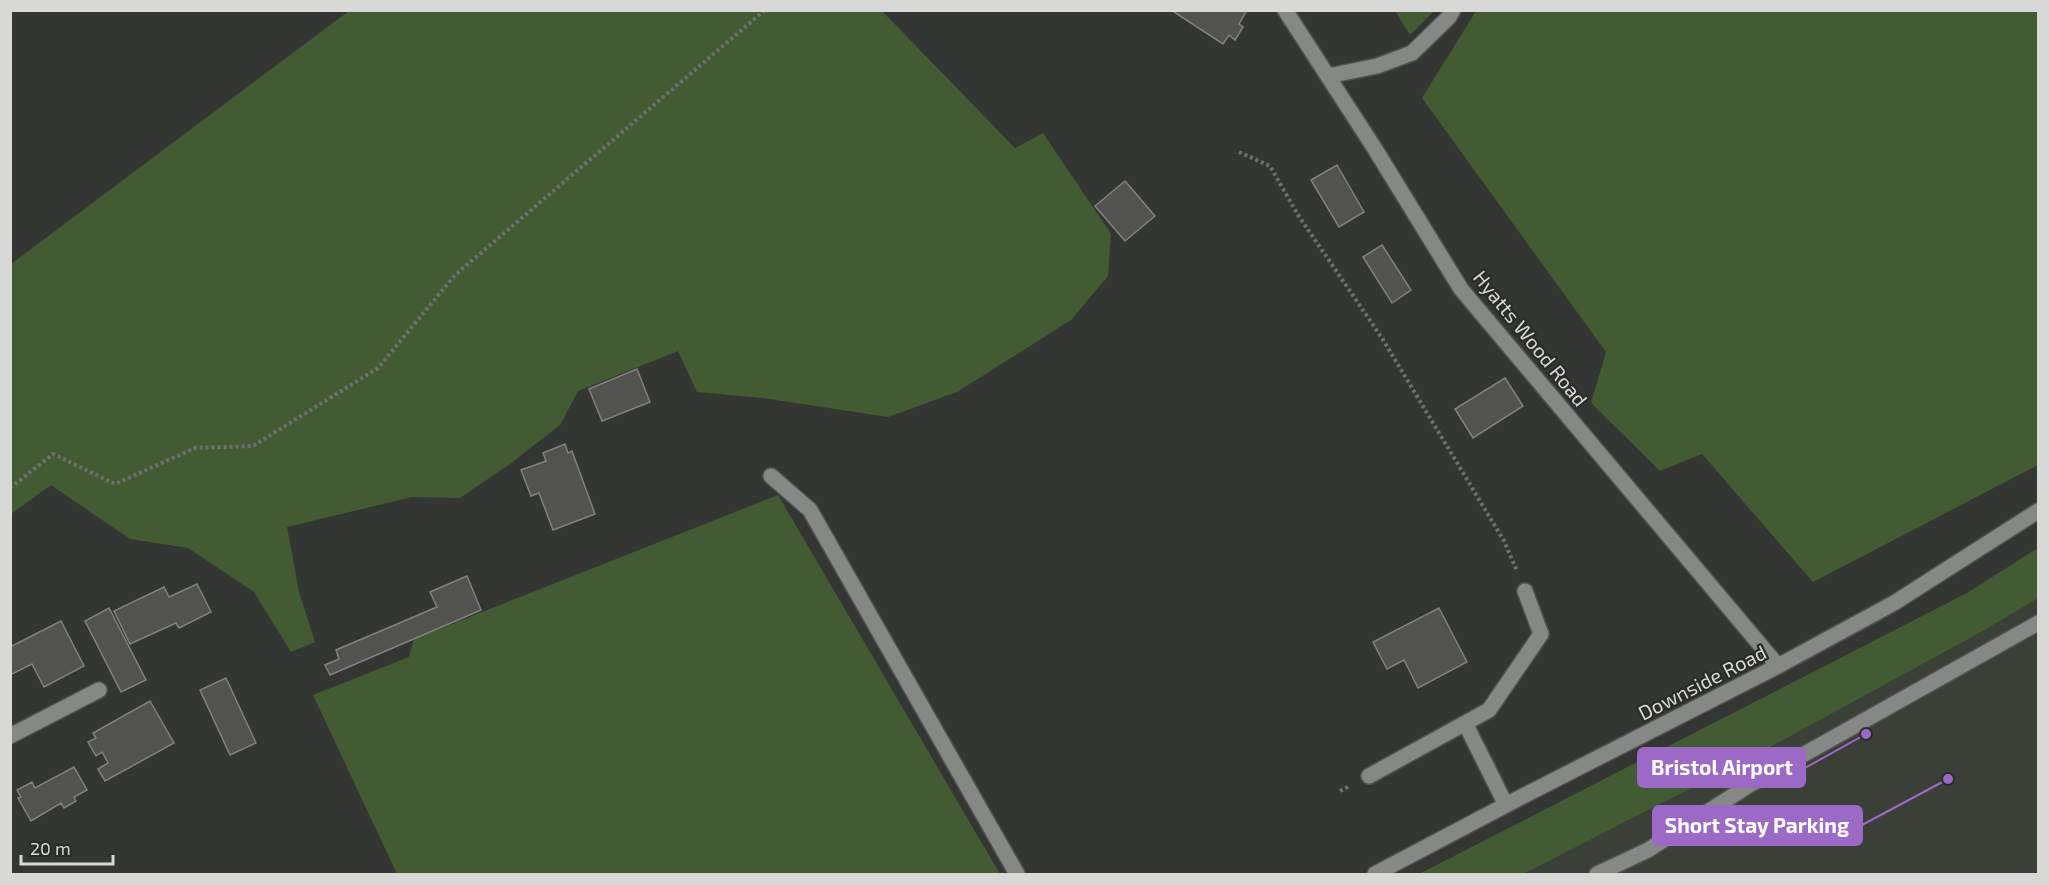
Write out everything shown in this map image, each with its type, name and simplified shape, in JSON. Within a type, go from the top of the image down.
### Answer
[{"type":"street","name":"Hyatts Wood Road","points":[[1285,10],[1461,289],[1778,666]]},
{"type":"street","points":[[1328,76],[1377,66],[1412,53],[1449,17],[1453,10]]},
{"type":"street","points":[[771,476],[810,510],[1017,874]]},
{"type":"street","name":"Downside Road","points":[[1375,874],[1778,666],[1894,603],[2038,511]]},
{"type":"street","points":[[1369,776],[1489,710],[1541,634],[1525,591]]},
{"type":"street","points":[[1597,874],[1648,850],[1751,784],[1876,716],[2038,623]]},
{"type":"street","points":[[10,736],[99,690]]},
{"type":"street","points":[[1465,723],[1506,806]]},
{"type":"path","points":[[10,488],[53,454],[115,484],[195,448],[253,446],[378,368],[455,275],[765,10]]},
{"type":"path","points":[[1239,152],[1270,166],[1298,215],[1382,338],[1504,541],[1525,591]]},
{"type":"shaded area","points":[[2038,548],[2038,874],[1419,874],[1967,593]]},
{"type":"green space","points":[[349,11],[882,11],[1015,148],[1043,133],[1111,234],[1108,276],[1071,320],[957,392],[888,417],[763,398],[697,392],[678,351],[578,391],[560,425],[510,464],[460,498],[412,497],[287,527],[299,592],[315,642],[291,652],[254,592],[188,548],[130,539],[51,485],[11,514],[11,264]]},
{"type":"green space","points":[[1395,11],[1434,11],[1410,35]]},
{"type":"green space","points":[[1476,11],[2038,11],[2038,465],[1813,582],[1702,454],[1660,471],[1591,403],[1606,352],[1422,98]]},
{"type":"green space","points":[[778,495],[1000,874],[397,874],[313,695],[409,657],[414,639]]},
{"type":"green space","points":[[2038,548],[2038,598],[1981,632],[1748,759],[1523,874],[1419,874],[1967,593]]},
{"type":"building","points":[[1171,10],[1247,10],[1239,24],[1243,27],[1235,40],[1229,35],[1223,44]]},
{"type":"building","points":[[1337,165],[1364,212],[1339,227],[1311,180]]},
{"type":"building","points":[[1125,181],[1155,216],[1125,241],[1095,206]]},
{"type":"building","points":[[1382,245],[1411,290],[1392,303],[1363,257]]},
{"type":"building","points":[[637,369],[650,402],[602,421],[589,389]]},
{"type":"building","points":[[1505,378],[1523,406],[1473,438],[1455,409]]},
{"type":"building","points":[[565,444],[568,453],[572,451],[595,514],[553,530],[539,493],[531,496],[521,470],[546,461],[543,453]]},
{"type":"building","points":[[467,576],[481,610],[330,675],[325,665],[339,659],[336,650],[437,607],[430,592]]},
{"type":"building","points":[[197,584],[211,612],[179,628],[176,623],[130,644],[114,611],[164,587],[169,597]]},
{"type":"building","points":[[109,608],[146,680],[121,692],[85,621]]},
{"type":"building","points":[[1439,608],[1467,662],[1418,688],[1404,660],[1387,669],[1373,642]]},
{"type":"building","points":[[61,621],[84,666],[44,687],[32,664],[10,675],[10,647]]},
{"type":"building","points":[[226,678],[256,743],[230,755],[200,690]]},
{"type":"building","points":[[150,701],[174,743],[105,781],[98,769],[108,763],[102,752],[96,756],[88,742],[96,738],[93,733]]},
{"type":"building","points":[[74,767],[87,790],[74,797],[76,801],[64,808],[61,803],[31,821],[18,798],[21,797],[17,790],[32,782],[35,788]]},
{"type":"place","name":"Bristol Airport","points":[[1866,734]]},
{"type":"place","name":"Short Stay Parking","points":[[1948,779]]}]
